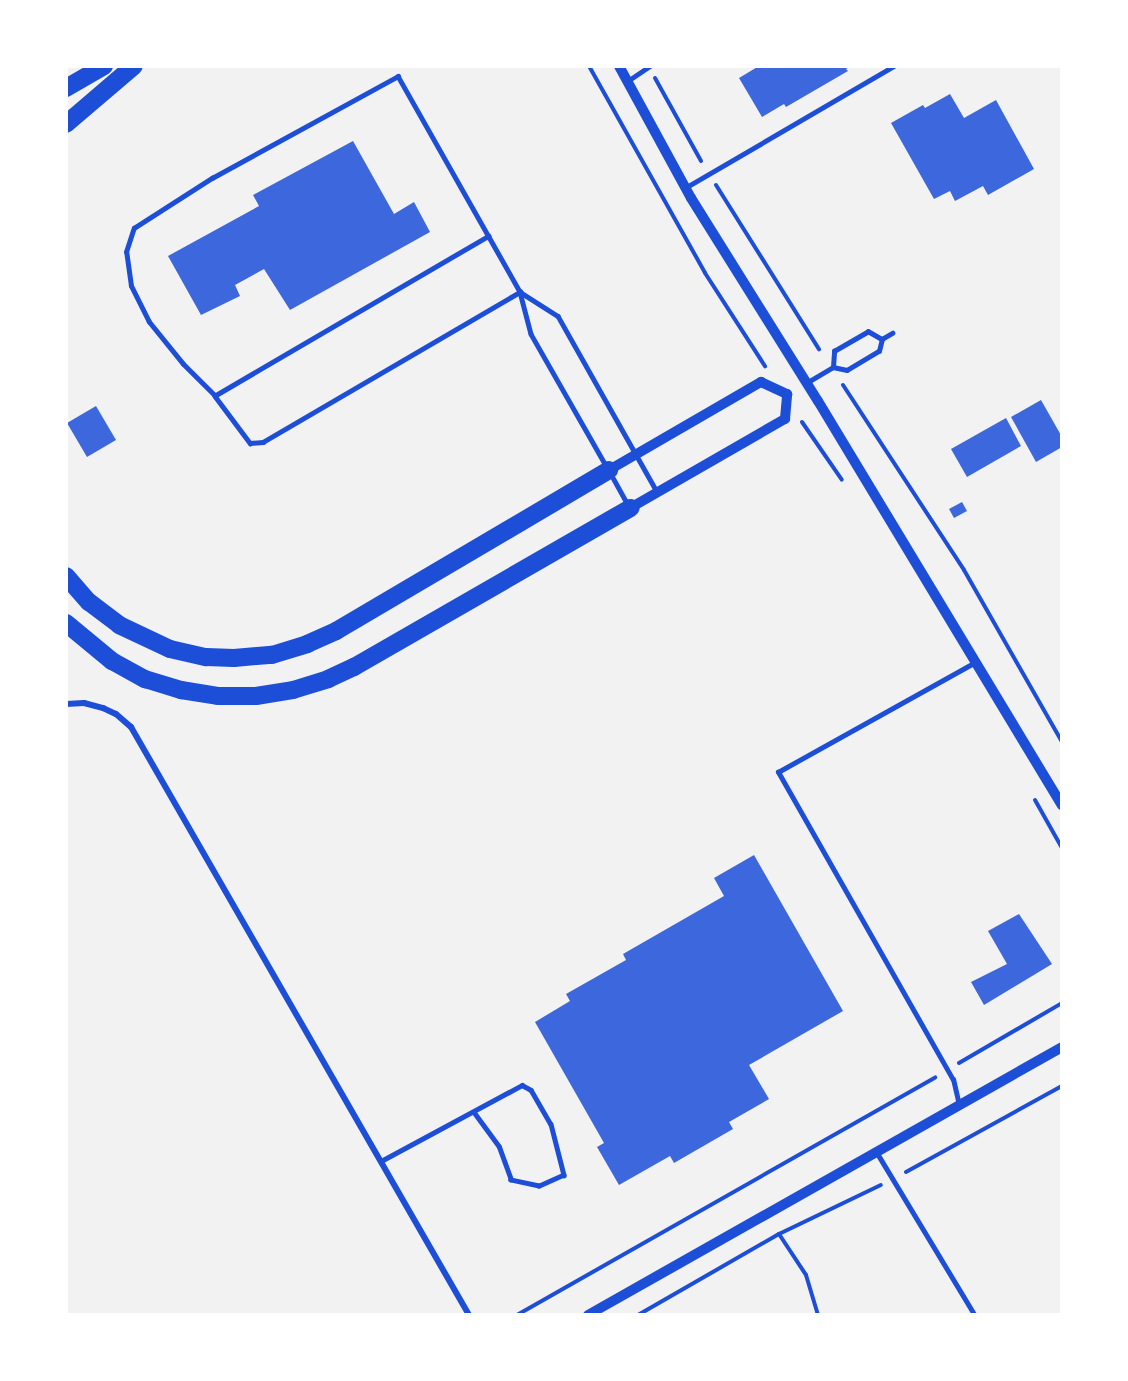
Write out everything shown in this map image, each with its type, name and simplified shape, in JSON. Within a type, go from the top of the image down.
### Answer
[{"type":"highway","points":[[66,88],[104,66]]},
{"type":"highway","points":[[66,124],[134,66]]},
{"type":"highway","points":[[66,576],[89,602],[119,626],[170,649],[206,657],[234,658],[272,655],[307,644],[336,631],[609,470]]},
{"type":"highway","points":[[66,623],[112,661],[146,679],[181,690],[218,696],[246,696],[292,690],[328,679],[354,667],[630,508]]},
{"type":"street","points":[[619,66],[685,188],[807,383],[1062,805]]},
{"type":"street","points":[[609,470],[761,382],[787,394]]},
{"type":"street","points":[[787,394],[807,383]]},
{"type":"street","points":[[630,508],[785,419],[787,394]]},
{"type":"street","points":[[66,704],[84,703],[103,708],[116,714],[131,727],[469,1315]]},
{"type":"street","points":[[588,1315],[1062,1047]]},
{"type":"lane","points":[[626,81],[649,66]]},
{"type":"lane","points":[[685,188],[894,66]]},
{"type":"lane","points":[[520,292],[263,442],[250,443],[214,396],[183,364],[149,322],[131,286],[126,252],[134,228],[212,178],[398,75],[520,292],[531,334],[630,508]]},
{"type":"lane","points":[[214,396],[489,236]]},
{"type":"lane","points":[[520,292],[558,316],[658,492]]},
{"type":"lane","points":[[833,367],[834,351],[868,331],[882,339]]},
{"type":"lane","points":[[807,383],[833,367],[847,370],[879,351],[882,339],[892,333]]},
{"type":"lane","points":[[959,1105],[947,1070],[778,772],[975,662]]},
{"type":"lane","points":[[381,1161],[474,1113],[522,1085],[531,1090],[551,1124],[564,1175],[539,1186],[511,1180],[499,1147],[474,1113]]},
{"type":"lane","points":[[876,1151],[975,1315]]},
{"type":"path","points":[[589,66],[705,273],[768,371]]},
{"type":"path","points":[[649,66],[708,174],[822,354]]},
{"type":"path","points":[[842,384],[964,570],[1062,742]]},
{"type":"path","points":[[799,417],[844,483]]},
{"type":"path","points":[[1034,798],[1062,848]]},
{"type":"path","points":[[517,1315],[1062,1003]]},
{"type":"path","points":[[638,1315],[779,1234],[939,1157],[1062,1086]]},
{"type":"path","points":[[779,1234],[806,1275],[818,1315]]},
{"type":"building","points":[[759,66],[851,66],[846,69],[848,71],[786,107],[784,104],[762,117],[739,78]]},
{"type":"building","points":[[950,94],[964,118],[996,100],[1034,169],[988,195],[983,186],[955,201],[950,191],[934,199],[891,123],[923,105],[925,108]]},
{"type":"building","points":[[353,141],[394,214],[414,202],[430,232],[290,310],[264,269],[235,285],[240,296],[201,315],[168,256],[259,206],[253,195]]},
{"type":"building","points":[[1041,400],[1062,437],[1062,447],[1036,462],[1011,417]]},
{"type":"building","points":[[96,406],[116,440],[87,457],[67,423]]},
{"type":"building","points":[[1006,418],[1021,446],[967,477],[951,449]]},
{"type":"building","points":[[962,502],[967,511],[954,518],[949,509]]},
{"type":"building","points":[[754,855],[843,1011],[749,1065],[769,1099],[729,1122],[733,1129],[674,1163],[670,1156],[619,1185],[597,1147],[604,1143],[535,1022],[570,1001],[566,994],[626,960],[623,954],[724,896],[714,878]]},
{"type":"building","points":[[1019,914],[1052,964],[984,1005],[971,982],[1007,964],[988,931]]}]
